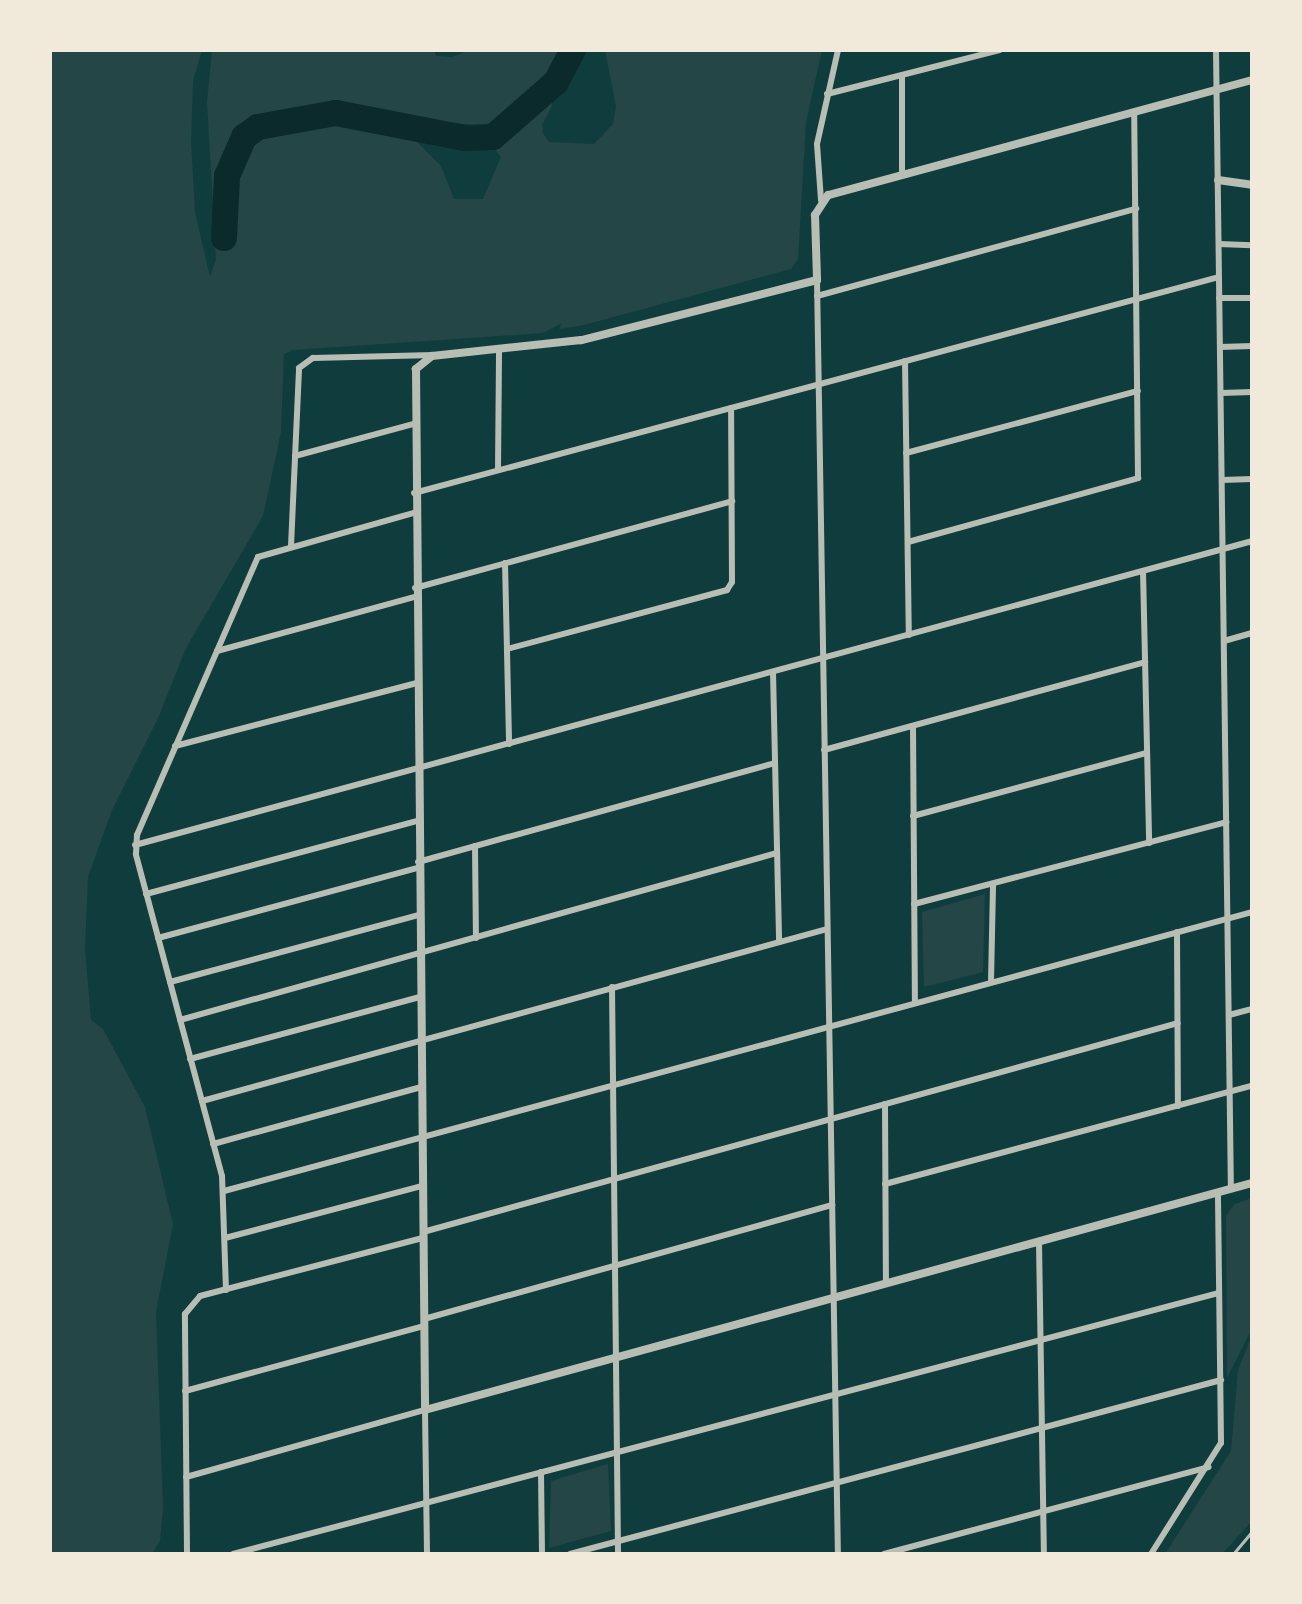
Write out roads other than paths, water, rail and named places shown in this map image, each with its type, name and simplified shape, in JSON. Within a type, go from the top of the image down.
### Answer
[{"type":"street","points":[[838,50],[817,144],[821,200],[815,215],[838,1554]]},
{"type":"street","points":[[827,94],[999,50]]},
{"type":"street","points":[[1216,50],[1231,1189]]},
{"type":"street","points":[[902,76],[902,175]]},
{"type":"street","points":[[821,200],[1252,80]]},
{"type":"street","points":[[908,542],[1136,481],[1138,391],[1134,112]]},
{"type":"street","points":[[1218,180],[1252,185]]},
{"type":"street","points":[[817,296],[1136,209]]},
{"type":"street","points":[[1219,244],[1252,245]]},
{"type":"street","points":[[414,493],[1219,277]]},
{"type":"street","points":[[291,546],[299,368],[304,361],[436,355],[581,340],[817,280]]},
{"type":"street","points":[[1219,298],[1252,298]]},
{"type":"street","points":[[1220,347],[1252,346]]},
{"type":"street","points":[[498,470],[499,350]]},
{"type":"street","points":[[427,1554],[414,373],[424,359],[436,355]]},
{"type":"street","points":[[905,361],[909,635]]},
{"type":"street","points":[[906,453],[1138,391]]},
{"type":"street","points":[[1221,393],[1252,392]]},
{"type":"street","points":[[507,649],[727,590],[732,582],[731,408]]},
{"type":"street","points":[[295,456],[414,424]]},
{"type":"street","points":[[1222,480],[1252,479]]},
{"type":"street","points":[[217,651],[505,563],[732,501]]},
{"type":"street","points":[[226,1290],[224,1191],[135,845],[258,557],[414,513]]},
{"type":"street","points":[[135,845],[1252,541]]},
{"type":"street","points":[[505,563],[509,744]]},
{"type":"street","points":[[1143,571],[1149,843]]},
{"type":"street","points":[[1224,641],[1252,633]]},
{"type":"street","points":[[824,750],[1145,662]]},
{"type":"street","points":[[773,672],[779,942]]},
{"type":"street","points":[[175,746],[416,683]]},
{"type":"street","points":[[913,726],[915,1003]]},
{"type":"street","points":[[913,816],[1147,753]]},
{"type":"street","points":[[158,938],[775,763]]},
{"type":"street","points":[[146,894],[417,821]]},
{"type":"street","points":[[914,904],[1226,822]]},
{"type":"street","points":[[475,846],[476,938]]},
{"type":"street","points":[[180,1020],[777,853]]},
{"type":"street","points":[[991,982],[993,884]]},
{"type":"street","points":[[224,1191],[1252,912]]},
{"type":"street","points":[[170,982],[419,915]]},
{"type":"street","points":[[202,1101],[827,929]]},
{"type":"street","points":[[1177,932],[1178,1106]]},
{"type":"street","points":[[612,987],[618,1554]]},
{"type":"street","points":[[190,1059],[420,997]]},
{"type":"street","points":[[1229,1015],[1252,1009]]},
{"type":"street","points":[[187,1554],[185,1314],[200,1296],[1178,1023]]},
{"type":"street","points":[[885,1184],[1252,1086]]},
{"type":"street","points":[[213,1144],[421,1087]]},
{"type":"street","points":[[885,1104],[886,1283]]},
{"type":"street","points":[[186,1477],[1252,1183]]},
{"type":"street","points":[[225,1238],[422,1186]]},
{"type":"street","points":[[1151,1554],[1210,1467],[1221,1443],[1218,1193]]},
{"type":"street","points":[[185,1391],[832,1205]]},
{"type":"street","points":[[1039,1242],[1044,1554]]},
{"type":"street","points":[[233,1554],[1219,1293]]},
{"type":"street","points":[[570,1554],[1221,1380]]},
{"type":"street","points":[[884,1554],[1210,1467]]},
{"type":"street","points":[[541,1472],[542,1554]]},
{"type":"lane","points":[[1233,1554],[1252,1531]]},
{"type":"waterway","points":[[224,238],[227,176],[244,137],[258,127],[336,113],[465,138],[493,137],[556,82],[573,50]]}]
